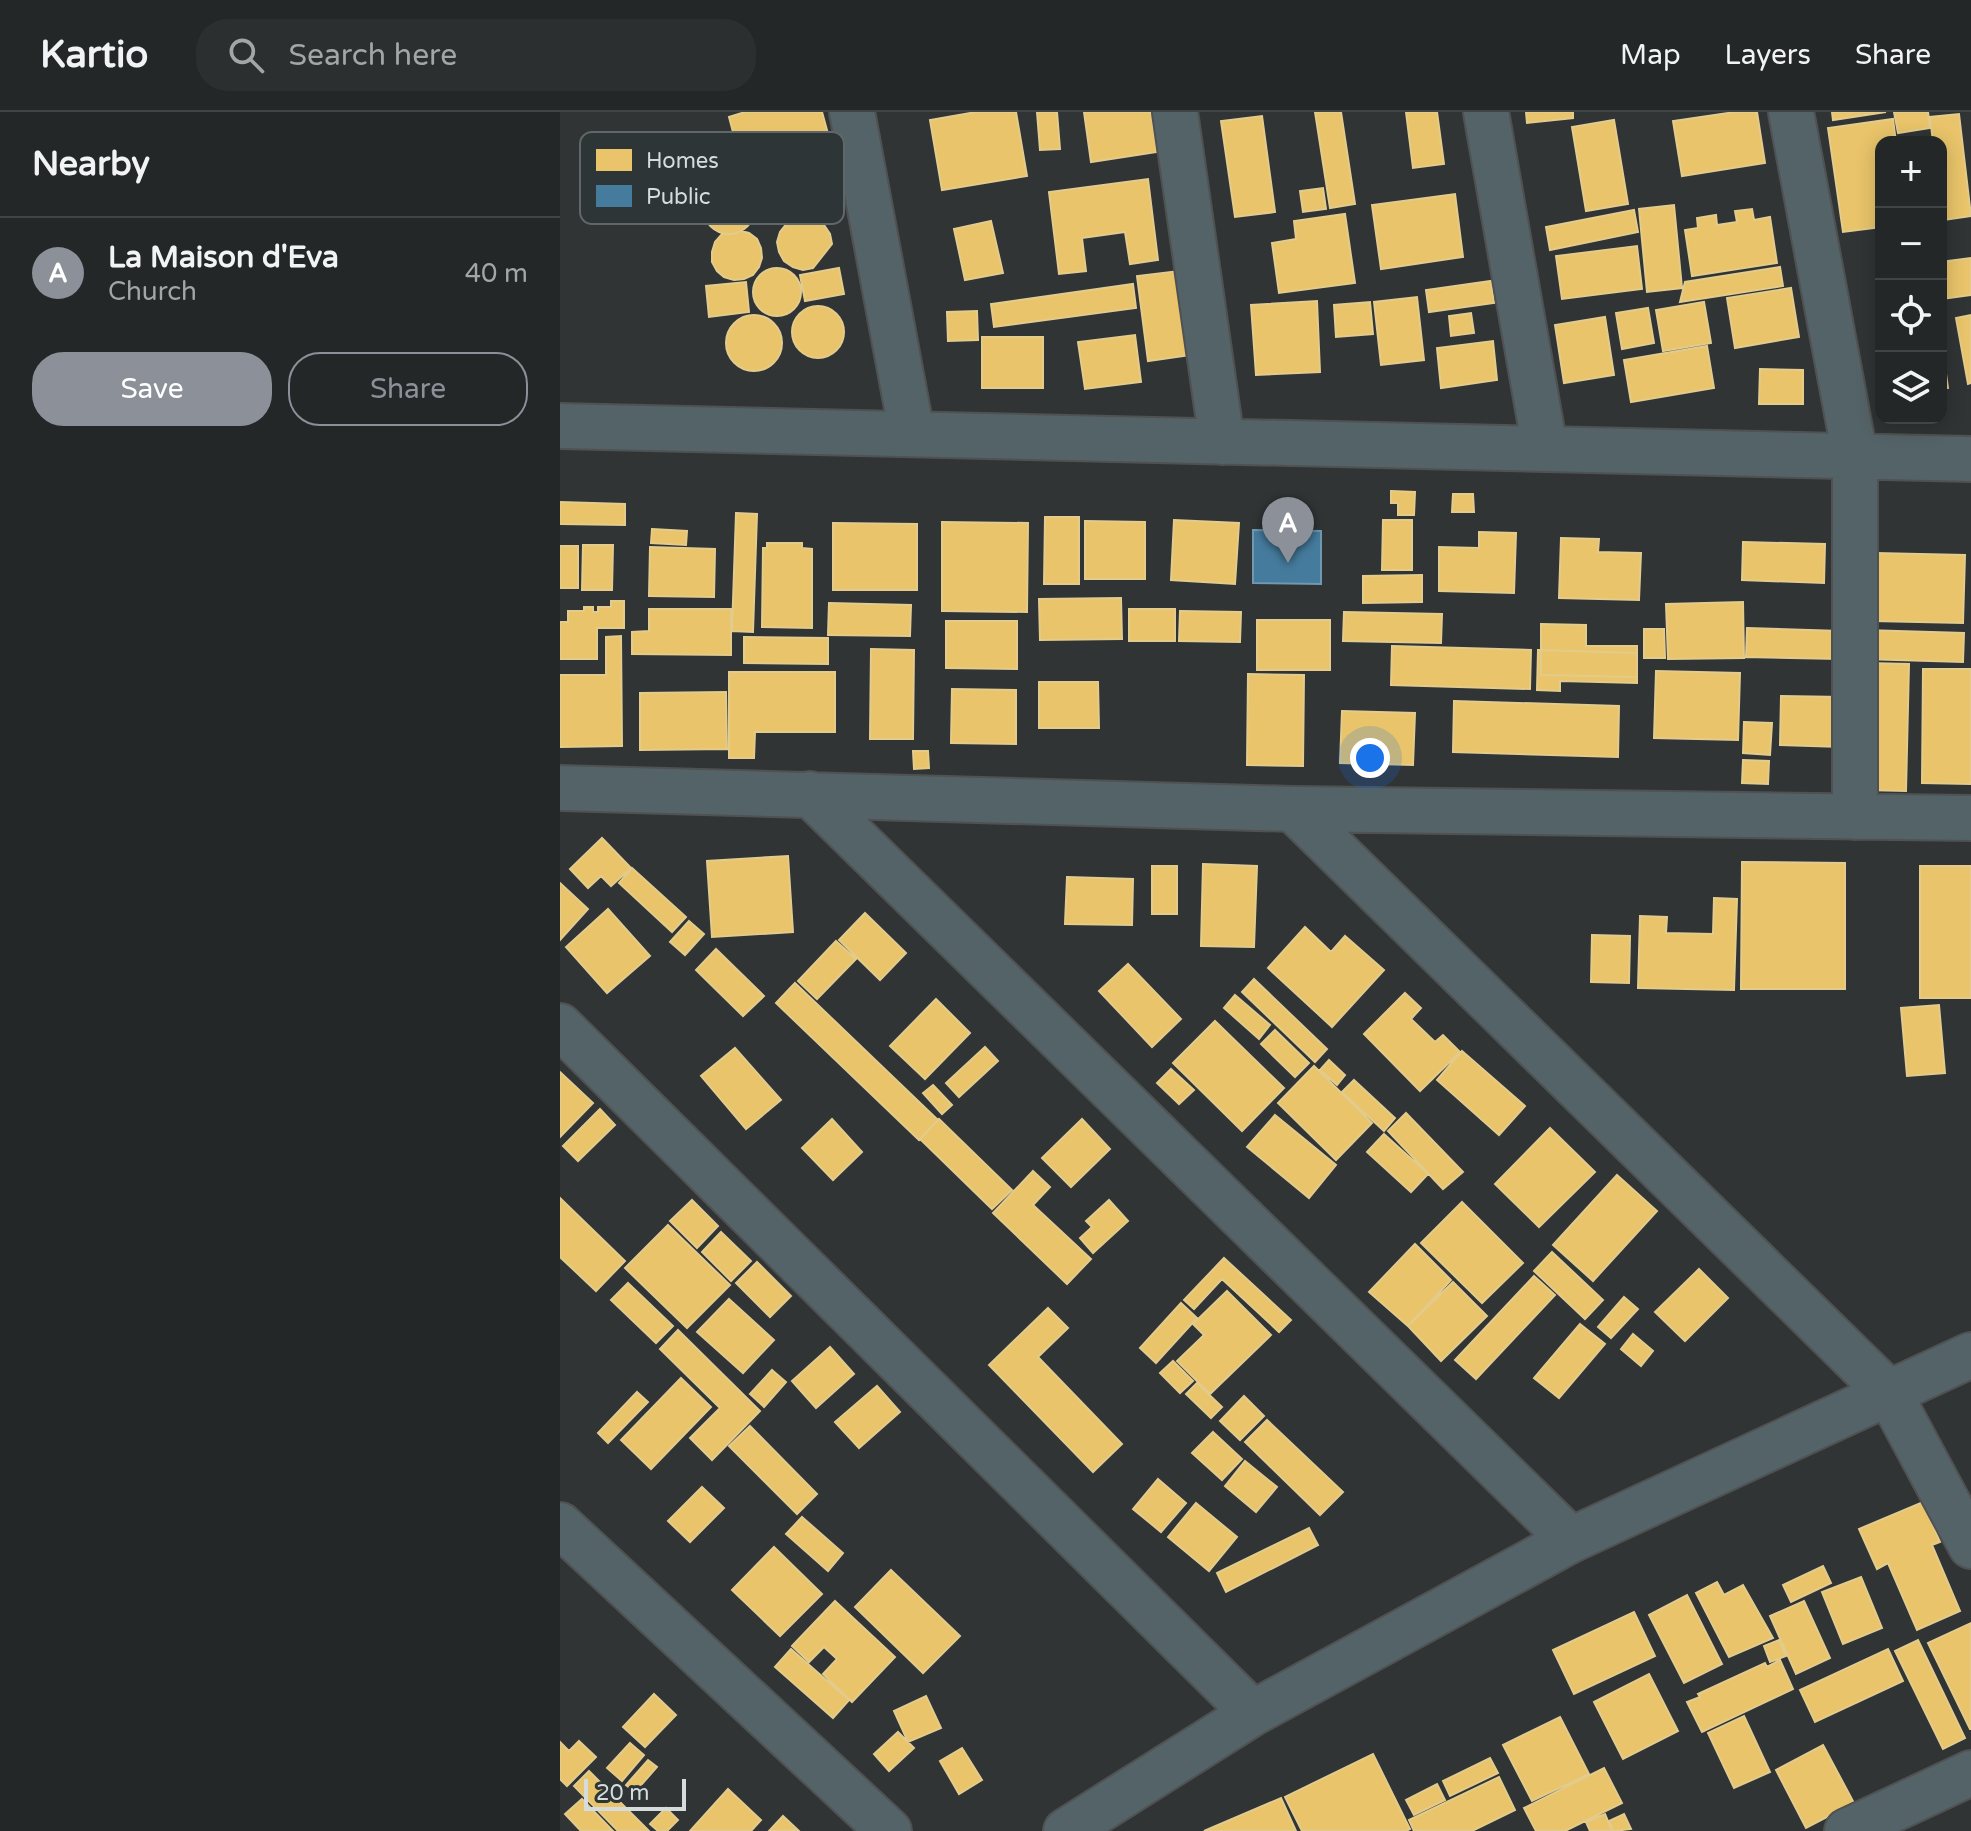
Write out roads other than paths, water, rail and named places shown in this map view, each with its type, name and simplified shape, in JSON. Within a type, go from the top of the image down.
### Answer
[{"type":"street","points":[[852,112],[912,434]]},
{"type":"street","points":[[1175,112],[1222,442]]},
{"type":"street","points":[[1486,112],[1545,449]]},
{"type":"street","points":[[1791,112],[1855,456],[1855,817]]},
{"type":"street","points":[[560,426],[1971,459]]},
{"type":"street","points":[[560,788],[1293,809],[1971,818]]},
{"type":"street","points":[[810,794],[1571,1540]]},
{"type":"street","points":[[1293,809],[1889,1393],[1971,1546]]},
{"type":"street","points":[[560,1026],[1253,1713]]},
{"type":"street","points":[[1066,1831],[1253,1713],[1571,1540],[1971,1355]]},
{"type":"street","points":[[560,1525],[889,1831]]},
{"type":"street","points":[[1847,1831],[1971,1773]]},
{"type":"place","name":"La Maison d'Eva","points":[[1288,563]]}]
